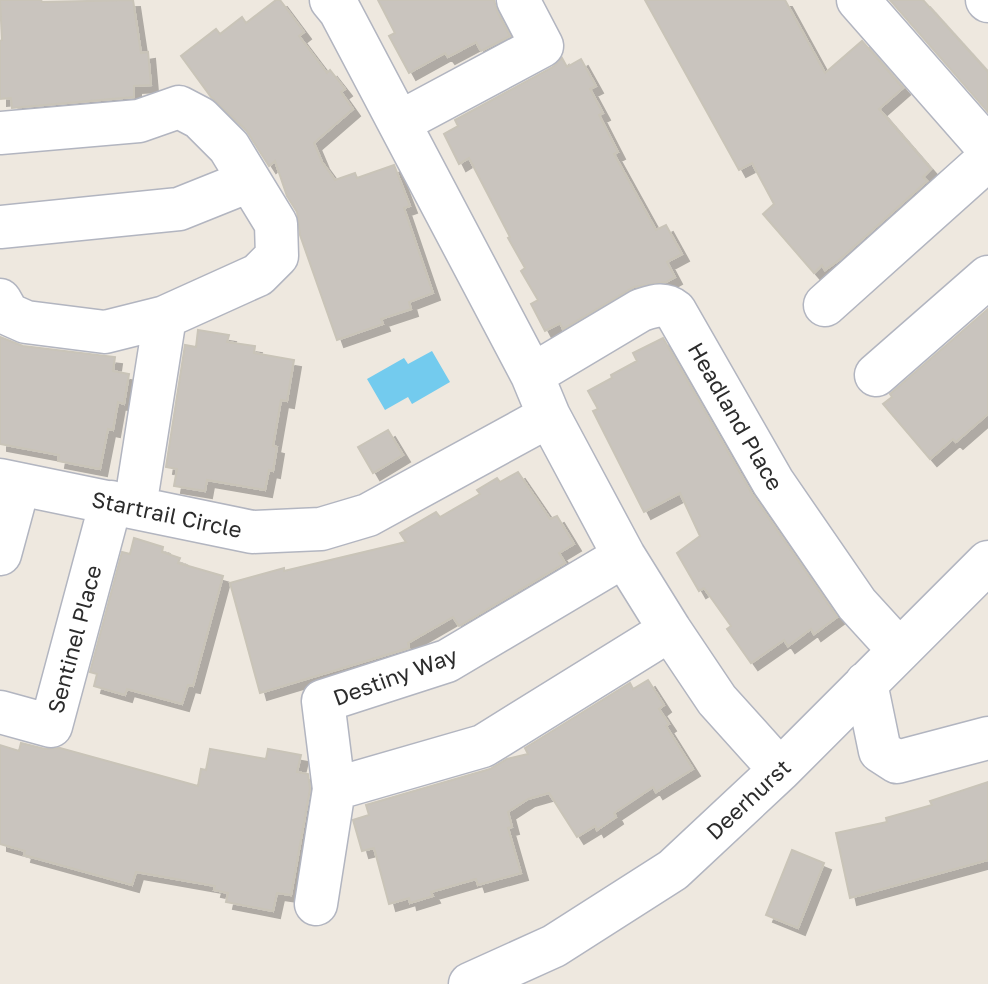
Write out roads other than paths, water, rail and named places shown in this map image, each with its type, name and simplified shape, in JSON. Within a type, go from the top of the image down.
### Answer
[{"type":"street","points":[[331,0],[340,11],[400,122],[532,375],[549,416],[624,556],[717,700],[780,770]]},
{"type":"street","points":[[400,122],[542,46],[518,0]]},
{"type":"street","points":[[858,0],[988,148]]},
{"type":"street","points":[[0,133],[139,121],[179,107],[200,118],[229,147],[276,224],[277,256],[258,275],[165,317],[105,332],[26,322],[8,314],[0,300]]},
{"type":"street","points":[[825,305],[988,159]]},
{"type":"street","points":[[0,227],[179,209],[249,181]]},
{"type":"street","points":[[876,375],[988,277]]},
{"type":"street","name":"Headland Place","points":[[532,375],[641,310],[661,305],[675,311],[773,482],[857,604],[899,650]]},
{"type":"street","points":[[123,504],[165,317]]},
{"type":"street","name":"Startrail Circle","points":[[10,482],[252,532],[321,529],[368,515],[549,416]]},
{"type":"street","points":[[0,554],[10,482]]},
{"type":"street","name":"Sentinel Place","points":[[0,712],[51,726],[123,504]]},
{"type":"street","name":"Destiny Way","points":[[316,904],[334,789],[323,701],[447,661],[624,556]]},
{"type":"street","name":"Deerhurst","points":[[481,982],[554,946],[673,870],[780,770],[988,562]]},
{"type":"street","points":[[334,789],[483,746],[670,630]]},
{"type":"street","points":[[866,683],[880,751],[897,762],[988,738]]},
{"type":"water","points":[[432,351],[450,382],[412,404],[408,397],[385,410],[367,379],[404,358],[408,364]]}]
